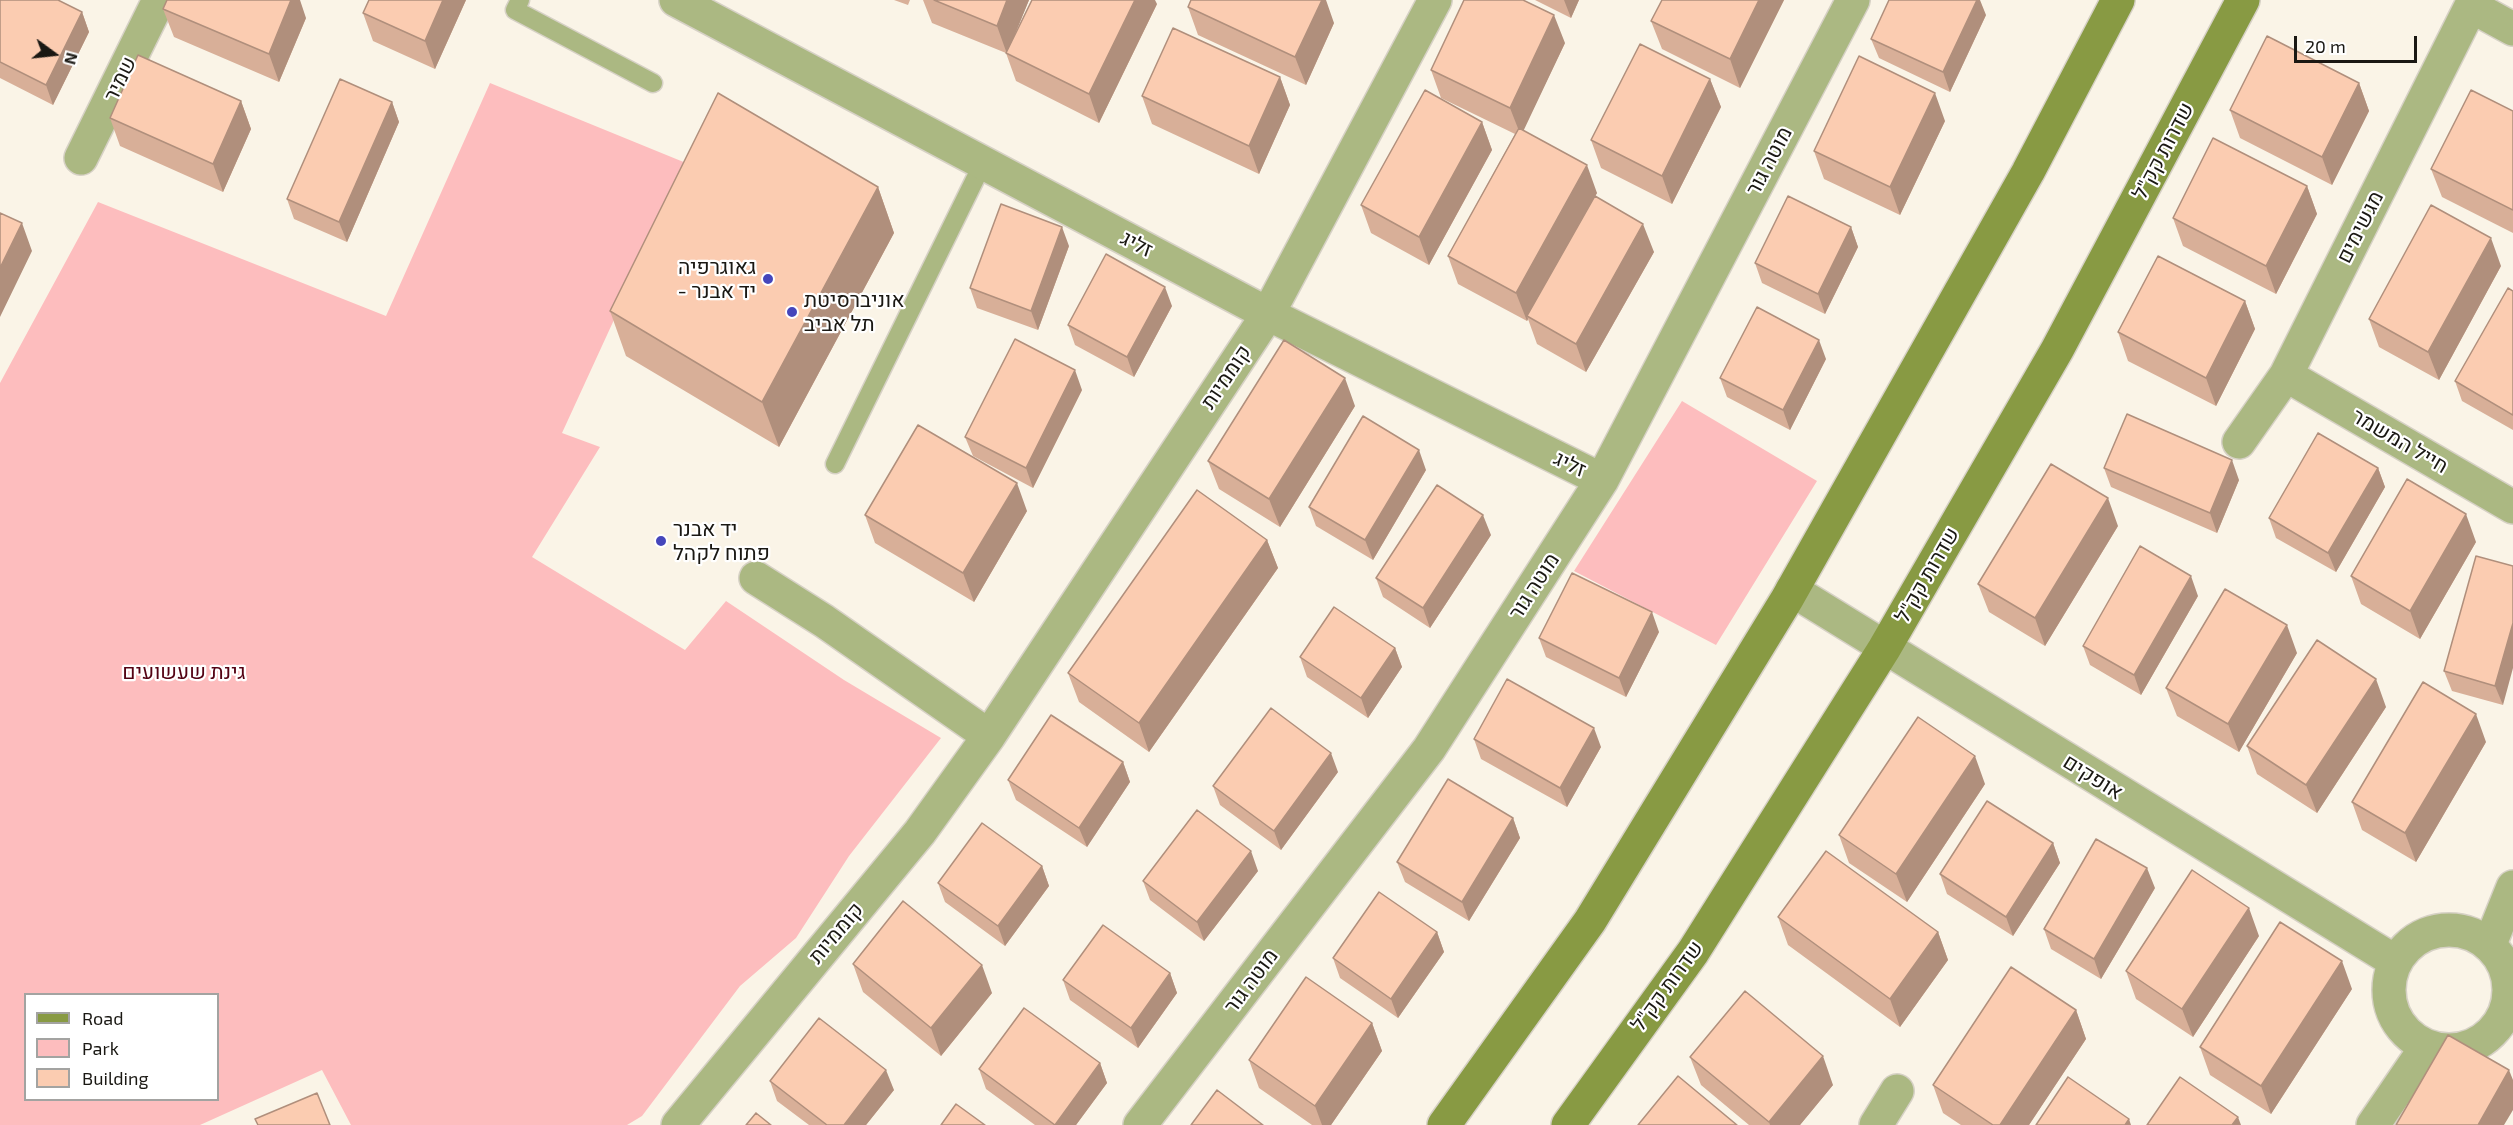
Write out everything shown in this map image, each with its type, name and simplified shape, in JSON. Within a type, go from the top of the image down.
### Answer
[{"type":"main road","points":[[1443,1125],[1590,921],[1792,590],[2028,172],[2118,0]]},
{"type":"main road","name":"שדרות קק\"ל","points":[[1568,1125],[1693,952],[1884,649],[2057,350],[2243,0]]},
{"type":"street","name":"שמיר","points":[[81,158],[159,0]]},
{"type":"street","name":"זליג","points":[[676,0],[1268,314],[1602,480]]},
{"type":"street","name":"קוממיות","points":[[678,1125],[921,832],[989,736],[1268,314],[1436,0]]},
{"type":"street","name":"מוטה גור","points":[[1140,1125],[1429,749],[1602,480],[1853,0]]},
{"type":"street","name":"מגשימים","points":[[2239,442],[2286,375],[2471,6],[2513,29]]},
{"type":"street","name":"חייל המשמר","points":[[2286,375],[2513,507]]},
{"type":"street","points":[[756,578],[824,621],[989,736]]},
{"type":"street","name":"אופקים","points":[[1792,590],[1884,649],[2396,962]]},
{"type":"street","points":[[2490,944],[2513,887]]},
{"type":"street","points":[[2457,929],[2474,934],[2490,944],[2501,957],[2508,972],[2510,989],[2507,1026],[2468,1047],[2443,1050],[2427,1046],[2412,1038],[2400,1026],[2392,1011],[2389,995],[2390,978],[2396,962],[2406,947],[2421,936],[2438,930],[2457,929]]},
{"type":"street","points":[[2373,1125],[2427,1046]]},
{"type":"street","points":[[1876,1125],[1897,1091]]},
{"type":"lane","points":[[520,0],[515,10],[653,83]]},
{"type":"lane","points":[[835,464],[983,163]]},
{"type":"green space","name":"גינת שעשועים","points":[[490,83],[686,163],[562,433],[600,447],[532,557],[685,650],[726,601],[844,680],[941,738],[849,856],[796,938],[740,986],[642,1116],[627,1125],[351,1125],[322,1070],[200,1125],[0,1125],[0,383],[98,202],[386,316]]},
{"type":"green space","points":[[1682,401],[1817,481],[1716,645],[1574,571]]},
{"type":"building","points":[[0,0],[58,0],[82,12],[46,85],[0,62]]},
{"type":"building","points":[[167,0],[291,0],[269,54],[163,9]]},
{"type":"building","points":[[369,0],[443,0],[425,41],[363,13]]},
{"type":"building","points":[[934,0],[1007,0],[997,26]]},
{"type":"building","points":[[1032,0],[1135,0],[1089,94],[1006,53]]},
{"type":"building","points":[[1191,0],[1322,0],[1295,57],[1188,7]]},
{"type":"building","points":[[1464,0],[1523,0],[1554,15],[1510,108],[1431,70]]},
{"type":"building","points":[[1662,0],[1759,0],[1730,59],[1651,21]]},
{"type":"building","points":[[1889,0],[1977,0],[1943,72],[1871,39]]},
{"type":"building","points":[[1173,28],[1280,77],[1249,146],[1142,96]]},
{"type":"building","points":[[2267,36],[2359,83],[2322,157],[2230,110]]},
{"type":"building","points":[[1640,44],[1710,79],[1662,176],[1591,140]]},
{"type":"building","points":[[138,55],[241,101],[213,164],[110,118]]},
{"type":"building","points":[[1859,56],[1935,93],[1890,187],[1814,151]]},
{"type":"building","points":[[340,79],[392,102],[339,222],[287,199]]},
{"type":"building","points":[[1425,90],[1482,122],[1419,237],[1361,205]]},
{"type":"building","points":[[2471,90],[2513,111],[2513,210],[2431,169]]},
{"type":"building","name":"גאוגרפיה - יד אבנר","points":[[718,93],[878,187],[762,402],[610,311]]},
{"type":"building","points":[[1519,128],[1587,165],[1516,293],[1448,256]]},
{"type":"building","points":[[2213,138],[2307,186],[2266,266],[2173,218]]},
{"type":"building","points":[[1595,196],[1643,224],[1576,344],[1527,316]]},
{"type":"building","points":[[1788,196],[1851,227],[1818,294],[1755,263]]},
{"type":"building","points":[[1001,204],[1062,227],[1031,311],[970,288]]},
{"type":"building","points":[[2431,205],[2491,238],[2428,352],[2369,319]]},
{"type":"building","points":[[0,213],[22,223],[0,268]]},
{"type":"building","points":[[1106,254],[1165,287],[1127,357],[1068,325]]},
{"type":"building","points":[[2158,256],[2245,301],[2206,378],[2118,332]]},
{"type":"building","points":[[2508,288],[2513,291],[2513,415],[2455,381]]},
{"type":"building","points":[[1757,307],[1819,340],[1783,410],[1720,378]]},
{"type":"building","points":[[1015,339],[1075,370],[1026,468],[965,437]]},
{"type":"building","points":[[1284,340],[1345,378],[1269,499],[1208,461]]},
{"type":"building","points":[[2127,414],[2232,460],[2210,513],[2104,468]]},
{"type":"building","points":[[1363,416],[1419,450],[1365,540],[1309,507]]},
{"type":"building","points":[[918,425],[1017,483],[963,573],[865,515]]},
{"type":"building","points":[[2318,433],[2378,468],[2328,553],[2269,518]]},
{"type":"building","points":[[2051,464],[2108,498],[2035,618],[1978,584]]},
{"type":"building","points":[[2407,479],[2466,514],[2410,611],[2351,576]]},
{"type":"building","points":[[1437,485],[1483,515],[1423,608],[1376,578]]},
{"type":"building","points":[[1197,490],[1267,540],[1139,723],[1068,673]]},
{"type":"building","points":[[2140,546],[2191,576],[2134,675],[2083,646]]},
{"type":"building","points":[[2476,556],[2513,566],[2513,623],[2495,686],[2444,671]]},
{"type":"building","points":[[1572,573],[1652,612],[1619,678],[1539,638]]},
{"type":"building","points":[[2225,589],[2287,625],[2228,724],[2166,688]]},
{"type":"building","points":[[1334,607],[1395,648],[1361,698],[1300,657]]},
{"type":"building","points":[[2317,640],[2376,679],[2306,785],[2247,746]]},
{"type":"building","points":[[1507,679],[1594,728],[1560,788],[1474,739]]},
{"type":"building","points":[[2423,682],[2476,714],[2405,833],[2352,802]]},
{"type":"building","points":[[1271,708],[1331,753],[1274,831],[1213,786]]},
{"type":"building","points":[[1051,715],[1123,762],[1079,828],[1008,780]]},
{"type":"building","points":[[1918,717],[1975,756],[1896,874],[1839,835]]},
{"type":"building","points":[[1448,779],[1513,818],[1462,902],[1397,862]]},
{"type":"building","points":[[1987,801],[2053,843],[2006,917],[1940,874]]},
{"type":"building","points":[[1197,810],[1251,851],[1197,922],[1143,881]]},
{"type":"building","points":[[982,823],[1042,866],[998,926],[938,883]]},
{"type":"building","points":[[2096,839],[2147,868],[2094,959],[2044,929]]},
{"type":"building","points":[[1826,851],[1938,932],[1890,999],[1778,917]]},
{"type":"building","points":[[2192,870],[2249,908],[2182,1009],[2126,971]]},
{"type":"building","points":[[1379,892],[1437,932],[1391,999],[1333,958]]},
{"type":"building","points":[[903,901],[982,965],[931,1028],[853,964]]},
{"type":"building","points":[[2280,922],[2342,961],[2261,1086],[2200,1047]]},
{"type":"building","points":[[1103,925],[1170,973],[1131,1028],[1063,980]]},
{"type":"building","points":[[2011,967],[2076,1010],[2000,1125],[1993,1125],[1933,1085]]},
{"type":"building","points":[[1306,977],[1372,1023],[1315,1106],[1249,1060]]},
{"type":"building","points":[[1745,991],[1823,1056],[1769,1122],[1690,1057]]},
{"type":"building","points":[[1024,1008],[1100,1063],[1055,1125],[979,1069]]},
{"type":"building","points":[[819,1018],[886,1070],[844,1125],[827,1125],[770,1081]]},
{"type":"building","points":[[2448,1035],[2509,1070],[2478,1125],[2396,1125]]},
{"type":"building","points":[[1678,1076],[1737,1125],[1638,1125]]},
{"type":"building","points":[[2068,1077],[2129,1119],[2125,1125],[2036,1125]]},
{"type":"building","points":[[2180,1077],[2238,1117],[2232,1125],[2147,1125]]},
{"type":"building","points":[[1217,1090],[1263,1125],[1191,1125]]},
{"type":"building","points":[[317,1093],[330,1125],[258,1125],[255,1119]]},
{"type":"building","points":[[956,1104],[985,1125],[941,1125]]},
{"type":"building","points":[[756,1113],[771,1125],[746,1125]]},
{"type":"place","name":"גאוגרפיה - יד אבנר","points":[[768,279]]},
{"type":"place","name":"אוניברסיטת תל אביב","points":[[792,312]]},
{"type":"place","name":"יד אבנר פתוח לקהל","points":[[661,541]]}]
